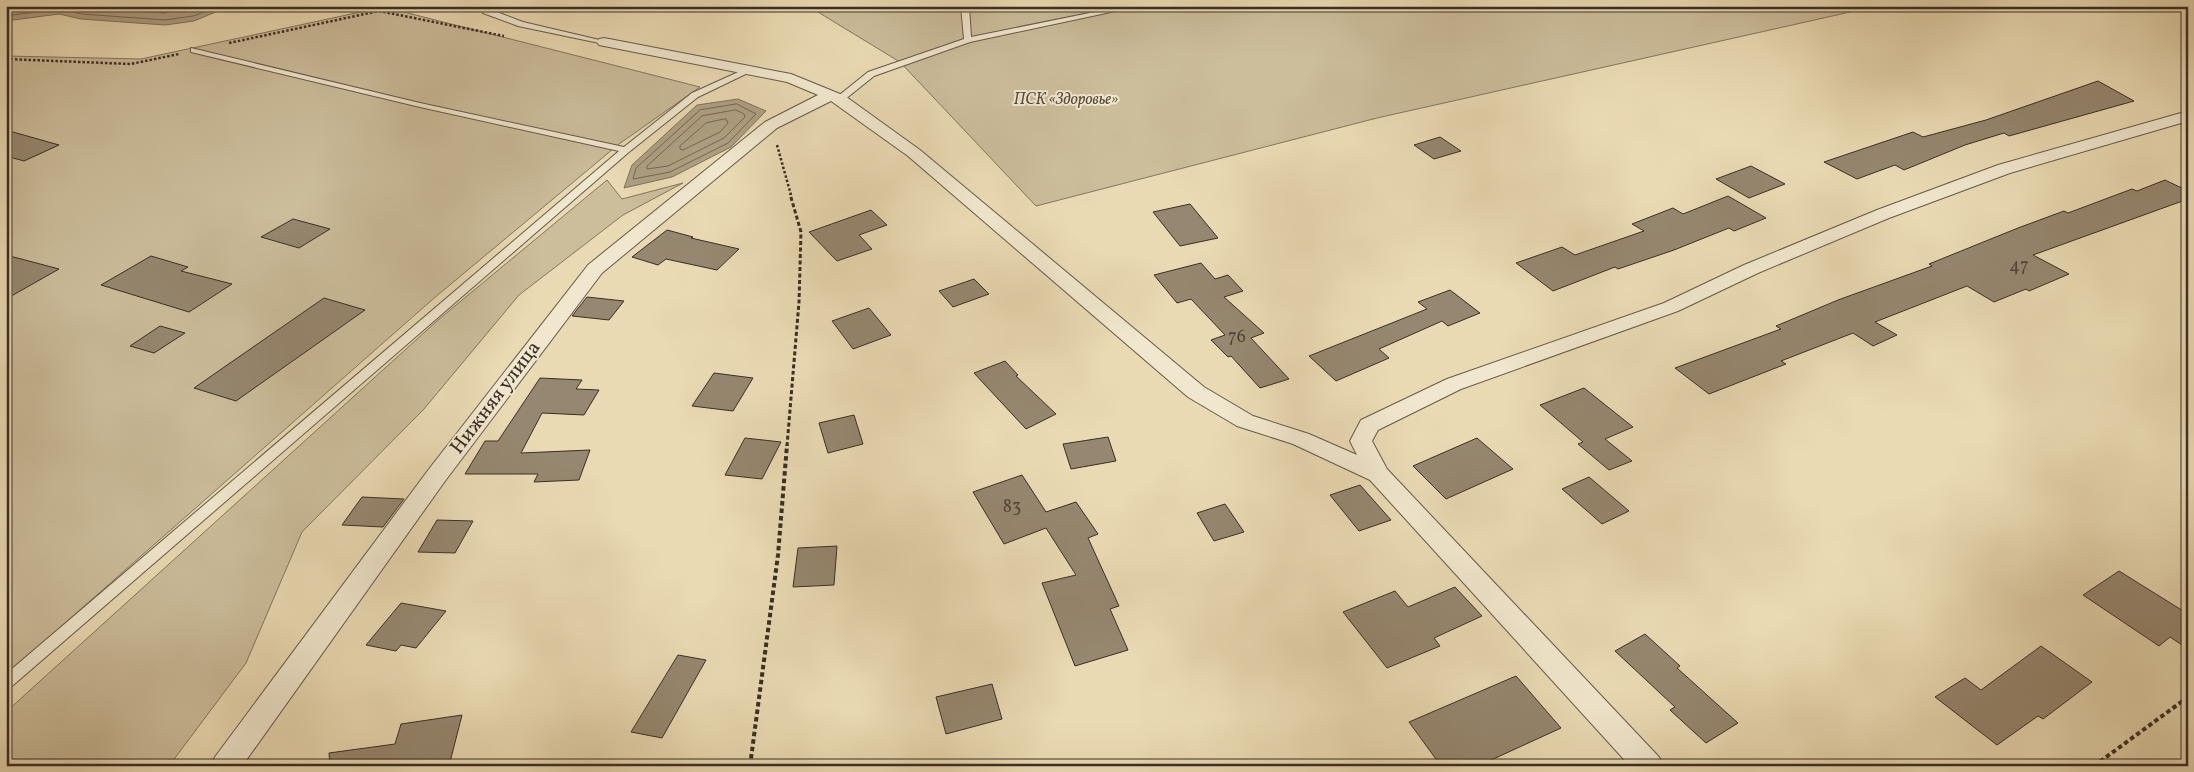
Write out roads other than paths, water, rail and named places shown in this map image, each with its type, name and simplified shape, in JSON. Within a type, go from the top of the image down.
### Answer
[{"type":"street","points":[[604,42],[791,78],[835,97],[914,153],[1196,392],[1244,421],[1301,439],[1378,474]]},
{"type":"street","name":"Нижняя улица","points":[[225,766],[437,475],[595,269],[771,125],[835,97]]},
{"type":"street","points":[[1649,766],[1378,474],[1361,441],[1369,425],[1454,384],[1671,306],[1751,268],[1882,214],[2004,169],[2188,116]]},
{"type":"lane","points":[[482,6],[486,10],[521,24],[604,42]]},
{"type":"lane","points":[[965,6],[968,40]]},
{"type":"lane","points":[[835,97],[871,74],[968,40],[1136,6]]},
{"type":"lane","points":[[194,50],[420,105],[626,150]]},
{"type":"lane","points":[[6,683],[626,150],[695,95],[748,71]]},
{"type":"water","points":[[6,6],[230,6],[194,21],[165,25],[81,19],[59,14],[6,21]]},
{"type":"water","points":[[738,99],[766,111],[731,147],[672,177],[624,188],[632,165],[697,105]]},
{"type":"park label","name":"ПСК «Здоровье»","points":[[1066,100]]}]
